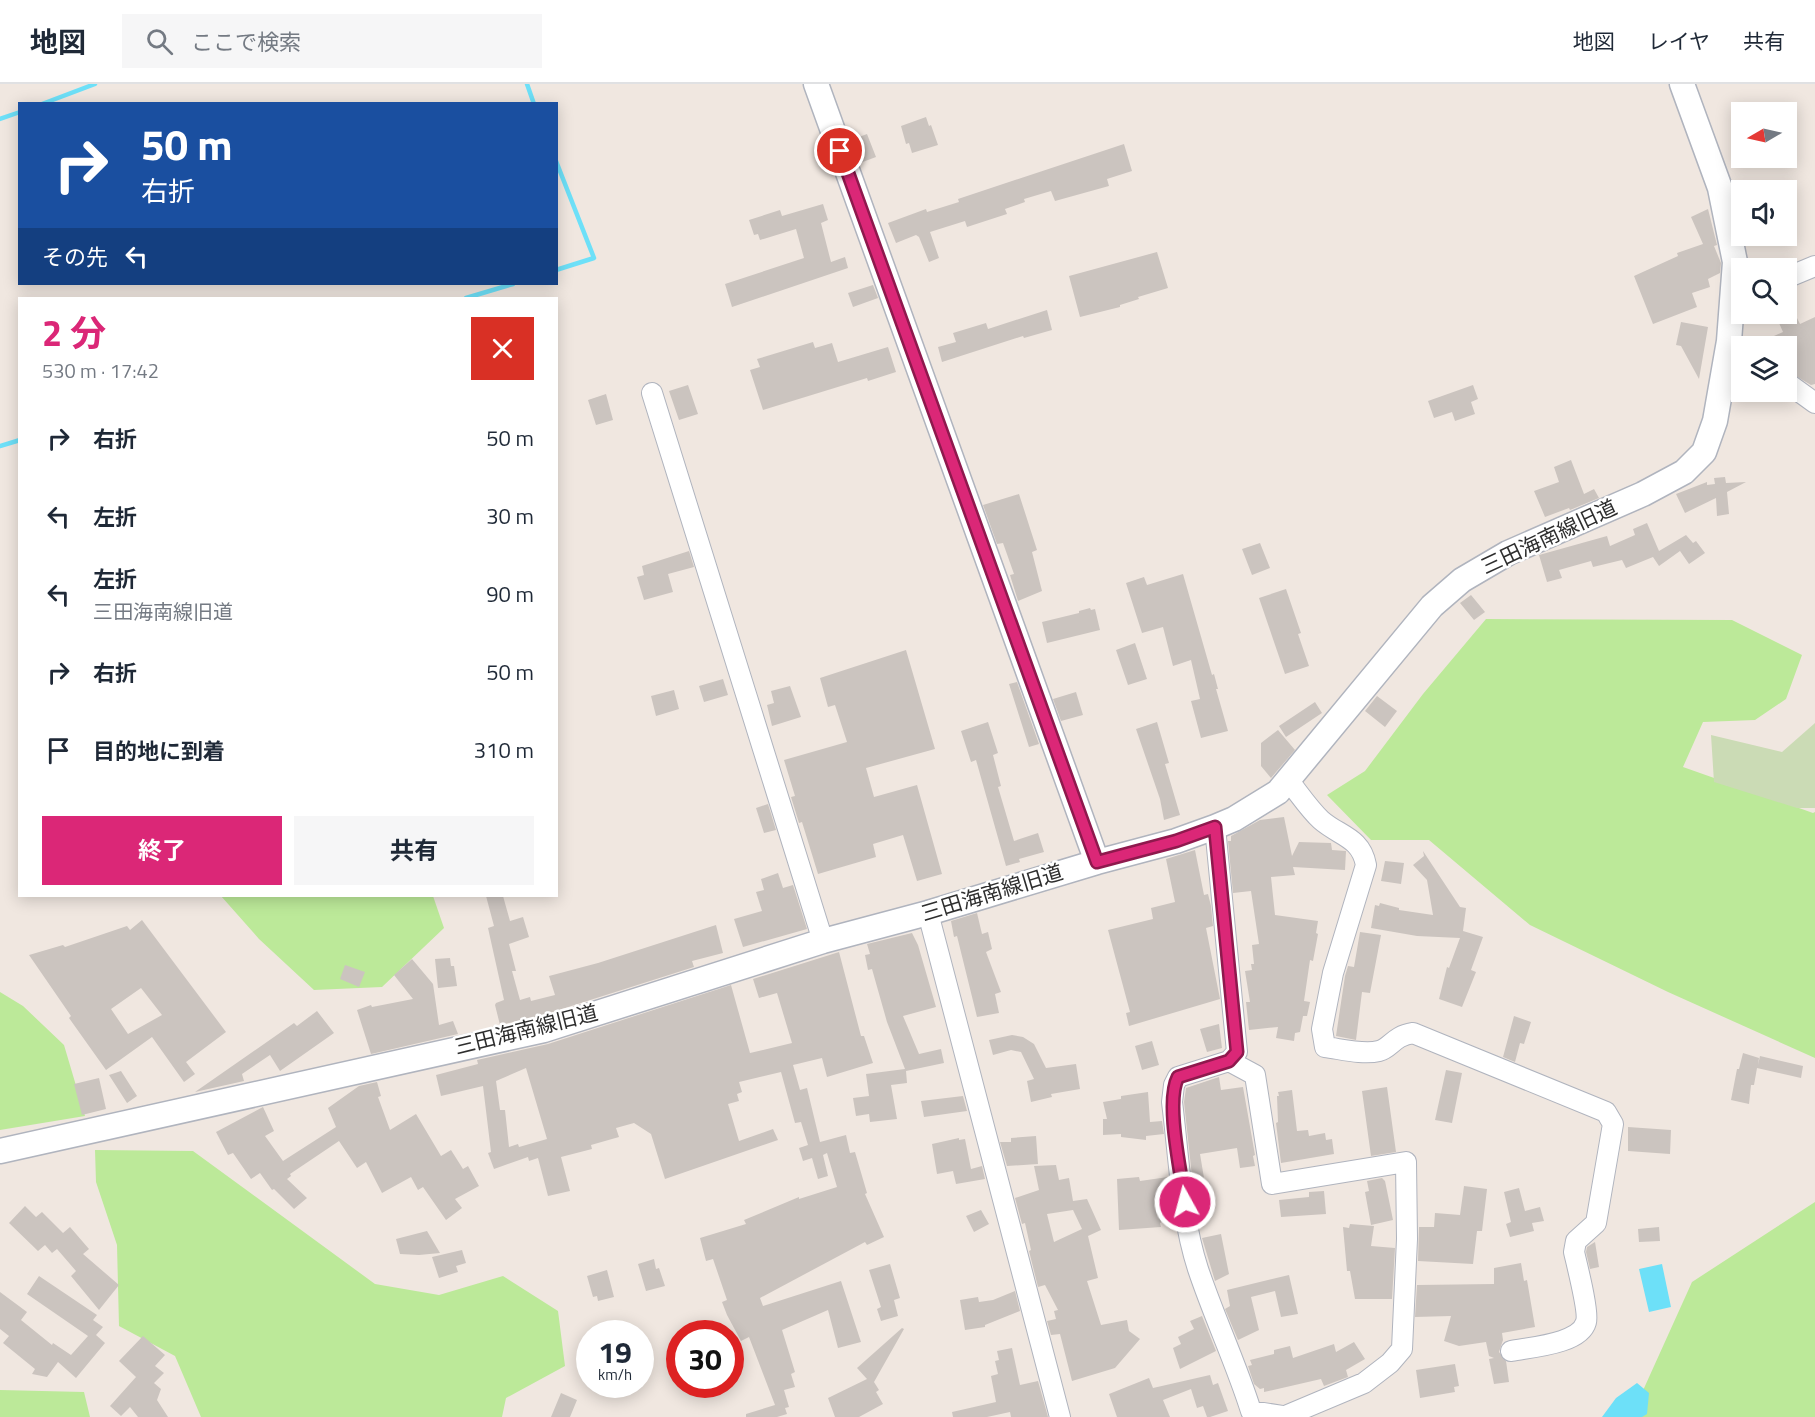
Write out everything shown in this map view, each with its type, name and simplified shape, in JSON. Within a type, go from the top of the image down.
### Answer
[{"type":"street","points":[[816,84],[1097,862]]},
{"type":"street","name":"三田海南線旧道","points":[[1682,84],[1720,188],[1734,258]]},
{"type":"street","points":[[1797,273],[1815,266]]},
{"type":"street","name":"三田海南線旧道","points":[[0,1151],[544,1030],[823,941],[1176,841],[1234,819],[1278,792],[1432,606],[1462,580],[1508,553],[1643,494],[1683,472],[1704,452],[1715,421],[1731,360]]},
{"type":"street","points":[[1797,390],[1815,403]]},
{"type":"street","points":[[652,393],[823,941]]},
{"type":"street","points":[[1288,780],[1321,820],[1347,836],[1364,851],[1366,865],[1333,973],[1322,1029],[1325,1047],[1381,1051],[1400,1035],[1413,1033],[1606,1112],[1613,1124],[1596,1223],[1576,1241],[1574,1252],[1587,1320],[1580,1333],[1565,1340],[1510,1351]]},
{"type":"street","points":[[1215,827],[1238,1044],[1237,1052],[1229,1061],[1178,1077],[1174,1085],[1172,1102],[1187,1222],[1198,1269],[1236,1365],[1251,1411],[1289,1416],[1364,1383],[1390,1364],[1402,1349],[1407,1239],[1406,1162],[1272,1184],[1255,1075],[1229,1061]]},
{"type":"street","points":[[928,913],[1059,1417]]},
{"type":"green space","points":[[1486,619],[1732,620],[1802,655],[1786,699],[1755,720],[1703,722],[1683,767],[1815,812],[1815,1058],[1668,992],[1530,925],[1429,840],[1371,840],[1327,795],[1365,771],[1423,694]]},
{"type":"green space","points":[[1815,723],[1815,808],[1797,808],[1714,782],[1711,735],[1782,752]]},
{"type":"green space","points":[[222,897],[433,897],[444,928],[382,987],[314,990],[259,939]]},
{"type":"green space","points":[[0,992],[23,1006],[64,1045],[85,1116],[0,1130]]},
{"type":"green space","points":[[95,1150],[193,1151],[375,1284],[439,1295],[503,1276],[558,1311],[565,1366],[506,1398],[502,1417],[201,1417],[175,1356],[119,1326],[117,1245],[96,1182]]},
{"type":"green space","points":[[1815,1202],[1815,1417],[1631,1417],[1692,1282]]},
{"type":"green space","points":[[0,1390],[84,1392],[90,1417],[0,1417]]},
{"type":"water","points":[[1662,1264],[1671,1307],[1649,1312],[1639,1269]]},
{"type":"water","points":[[1637,1383],[1649,1393],[1647,1414],[1642,1417],[1602,1417],[1616,1398]]},
{"type":"building","points":[[926,117],[938,145],[912,153],[909,143],[906,144],[901,126]]},
{"type":"building","points":[[867,134],[876,157],[860,163],[851,140]]},
{"type":"building","points":[[1124,144],[1132,171],[1107,179],[1109,186],[1055,201],[1051,191],[1024,199],[1025,202],[1005,209],[1007,214],[967,227],[965,221],[930,232],[939,258],[929,262],[919,237],[916,235],[896,243],[888,223],[926,209],[927,212],[959,202],[958,199]]},
{"type":"building","points":[[823,204],[828,220],[821,223],[831,262],[845,257],[848,268],[732,307],[725,284],[804,258],[796,229],[760,240],[758,234],[754,235],[749,220],[780,210],[782,216]]},
{"type":"building","points":[[1708,209],[1717,245],[1714,246],[1721,263],[1720,273],[1708,279],[1710,287],[1692,293],[1697,307],[1653,324],[1634,276],[1678,256],[1677,253],[1703,244],[1691,217]]},
{"type":"building","points":[[1157,252],[1168,288],[1138,297],[1139,299],[1120,305],[1120,307],[1080,317],[1069,276]]},
{"type":"building","points":[[873,285],[878,298],[853,307],[848,293]]},
{"type":"building","points":[[1047,310],[1052,330],[1024,338],[1023,336],[942,362],[938,347],[956,342],[953,333],[986,323],[988,329]]},
{"type":"building","points":[[1815,317],[1815,384],[1811,385],[1797,377],[1797,336],[1774,336],[1783,332],[1779,324],[1797,324],[1797,318],[1800,324]]},
{"type":"building","points":[[1681,322],[1708,327],[1699,379],[1681,346],[1676,345]]},
{"type":"building","points":[[813,342],[815,348],[832,343],[838,362],[888,347],[896,372],[868,381],[867,378],[763,410],[750,370],[760,367],[757,359]]},
{"type":"building","points":[[688,385],[698,414],[679,420],[669,391]]},
{"type":"building","points":[[1473,385],[1478,399],[1471,402],[1475,414],[1455,421],[1452,412],[1434,418],[1428,401]]},
{"type":"building","points":[[606,394],[613,420],[596,425],[588,400]]},
{"type":"building","points":[[1571,460],[1584,494],[1594,489],[1599,498],[1545,517],[1534,491],[1559,482],[1554,467]]},
{"type":"building","points":[[1725,477],[1726,483],[1746,482],[1727,492],[1729,514],[1717,516],[1716,498],[1685,513],[1676,494],[1707,482],[1707,485],[1715,484],[1714,478]]},
{"type":"building","points":[[1019,494],[1037,550],[1032,552],[1042,591],[1018,601],[1010,575],[1014,574],[1003,543],[997,544],[983,505]]},
{"type":"building","points":[[1647,523],[1659,551],[1686,535],[1693,543],[1696,541],[1705,553],[1689,564],[1680,551],[1659,566],[1653,557],[1626,568],[1622,560],[1593,567],[1591,561],[1559,570],[1562,578],[1547,582],[1539,555],[1607,536],[1610,546],[1635,535],[1633,529]]},
{"type":"building","points":[[1260,543],[1270,568],[1252,575],[1242,549]]},
{"type":"building","points":[[689,551],[694,567],[668,574],[673,592],[644,600],[637,577],[644,575],[642,566]]},
{"type":"building","points":[[1183,574],[1212,675],[1214,674],[1228,731],[1201,738],[1191,701],[1200,699],[1191,660],[1173,666],[1163,627],[1142,633],[1126,583],[1144,577],[1147,585]]},
{"type":"building","points":[[1286,589],[1309,666],[1285,674],[1259,598]]},
{"type":"building","points":[[1471,595],[1485,612],[1474,620],[1460,603]]},
{"type":"building","points":[[1090,608],[1095,609],[1100,630],[1047,643],[1042,622]]},
{"type":"building","points":[[1135,643],[1147,679],[1128,685],[1116,650]]},
{"type":"building","points":[[906,650],[935,749],[866,768],[874,797],[917,785],[942,874],[917,881],[903,835],[873,844],[876,857],[818,874],[802,822],[799,823],[791,797],[795,796],[784,760],[847,742],[835,705],[828,707],[820,678]]},
{"type":"building","points":[[723,679],[728,695],[704,702],[699,686]]},
{"type":"building","points":[[1017,682],[1039,744],[1029,747],[1009,684]]},
{"type":"building","points":[[790,686],[801,717],[772,726],[767,705],[774,703],[771,691]]},
{"type":"building","points":[[674,690],[679,709],[656,716],[651,696]]},
{"type":"building","points":[[1076,692],[1083,715],[1061,721],[1053,699]]},
{"type":"building","points":[[1377,696],[1397,711],[1385,727],[1365,711]]},
{"type":"building","points":[[1315,702],[1322,713],[1286,737],[1279,726]]},
{"type":"building","points":[[988,722],[998,753],[993,755],[1001,786],[998,787],[1014,841],[1038,833],[1044,852],[1019,859],[1020,862],[1006,866],[976,760],[971,762],[961,731]]},
{"type":"building","points":[[1157,722],[1169,763],[1165,764],[1180,815],[1164,820],[1160,799],[1136,729]]},
{"type":"building","points":[[1278,730],[1295,750],[1271,778],[1261,766],[1261,743]]},
{"type":"building","points":[[768,804],[776,830],[764,833],[756,808]]},
{"type":"building","points":[[1284,817],[1292,856],[1299,842],[1331,843],[1332,850],[1346,851],[1345,870],[1293,867],[1295,875],[1271,877],[1275,915],[1318,921],[1316,933],[1318,934],[1313,961],[1310,960],[1304,1001],[1310,1002],[1307,1016],[1303,1016],[1300,1032],[1295,1033],[1294,1041],[1276,1038],[1278,1027],[1249,1030],[1246,1002],[1250,1002],[1245,971],[1252,970],[1251,964],[1254,964],[1252,945],[1259,944],[1251,891],[1233,893],[1228,841],[1231,841],[1231,836],[1260,820]]},
{"type":"building","points":[[1195,850],[1204,895],[1208,894],[1211,906],[1213,926],[1206,928],[1220,999],[1129,1026],[1126,1013],[1130,1012],[1108,930],[1153,919],[1151,908],[1175,902],[1166,859]]},
{"type":"building","points":[[1423,851],[1460,907],[1466,908],[1463,931],[1483,937],[1471,970],[1476,972],[1462,1007],[1439,999],[1447,967],[1449,968],[1460,938],[1417,936],[1371,928],[1375,905],[1379,906],[1380,903],[1399,908],[1399,910],[1433,915],[1427,880],[1413,865],[1424,856]]},
{"type":"building","points":[[1385,861],[1404,863],[1401,884],[1381,881]]},
{"type":"building","points":[[778,873],[783,888],[793,885],[807,929],[743,947],[734,919],[762,911],[756,892],[764,890],[761,879]]},
{"type":"building","points":[[486,897],[503,897],[510,921],[523,917],[529,937],[509,944],[516,971],[512,971],[520,1000],[530,997],[531,1001],[555,995],[549,976],[598,963],[716,925],[723,953],[692,961],[694,967],[540,1016],[500,1025],[495,1005],[504,1000],[488,928],[494,926]]},
{"type":"building","points":[[977,913],[982,934],[988,932],[992,949],[986,952],[1001,992],[995,994],[999,1013],[977,1017],[957,936],[954,937],[951,921]]},
{"type":"building","points":[[142,920],[226,1032],[186,1062],[195,1074],[184,1082],[152,1037],[106,1070],[69,1018],[71,1016],[29,955],[63,945],[65,947],[127,926],[130,930]],"holes":[[[141,988],[162,1015],[128,1034],[111,1009]]]},
{"type":"building","points":[[1360,932],[1381,935],[1370,993],[1362,992],[1356,1040],[1336,1036],[1345,976],[1348,966],[1354,967]]},
{"type":"building","points":[[912,933],[918,945],[936,1007],[903,1016],[919,1054],[941,1049],[944,1063],[906,1071],[907,1083],[891,1085],[897,1119],[870,1122],[869,1114],[856,1116],[853,1098],[869,1096],[866,1074],[905,1069],[887,1022],[872,969],[868,970],[865,955],[870,954],[867,944]]},
{"type":"building","points":[[839,952],[861,1036],[864,1036],[873,1063],[827,1077],[822,1058],[793,1065],[800,1090],[807,1088],[820,1142],[846,1135],[850,1153],[855,1152],[867,1193],[865,1194],[884,1237],[867,1245],[865,1242],[760,1298],[763,1306],[841,1281],[861,1342],[838,1348],[828,1310],[782,1330],[795,1372],[791,1374],[795,1387],[784,1390],[789,1407],[785,1408],[787,1414],[777,1417],[746,1417],[746,1414],[775,1405],[749,1337],[744,1340],[744,1320],[730,1320],[727,1315],[722,1302],[727,1300],[713,1259],[706,1261],[700,1238],[746,1224],[744,1220],[799,1197],[799,1199],[837,1187],[827,1153],[823,1155],[828,1176],[818,1179],[812,1158],[803,1161],[799,1148],[808,1145],[801,1122],[795,1123],[781,1072],[739,1082],[742,1092],[737,1094],[739,1101],[728,1104],[739,1141],[773,1129],[778,1140],[665,1179],[651,1134],[634,1123],[616,1128],[619,1137],[591,1145],[592,1149],[561,1157],[570,1191],[548,1196],[538,1158],[529,1161],[528,1157],[494,1169],[488,1153],[491,1152],[483,1086],[441,1096],[436,1075],[478,1064],[477,1060],[548,1044],[731,985],[750,1053],[792,1043],[777,993],[759,998],[753,979]],"holes":[[[526,1068],[547,1139],[519,1147],[518,1144],[509,1147],[505,1110],[500,1110],[496,1081]]]},
{"type":"building","points":[[450,958],[451,966],[454,966],[457,986],[438,988],[435,959]]},
{"type":"building","points":[[412,959],[433,984],[439,1025],[453,1021],[458,1034],[371,1054],[357,1010],[371,1005],[372,1007],[413,999],[394,975]]},
{"type":"building","points":[[345,965],[365,972],[359,987],[340,979]]},
{"type":"building","points":[[317,1011],[334,1033],[280,1071],[270,1055],[242,1074],[244,1081],[195,1092],[294,1023],[297,1026]]},
{"type":"building","points":[[1514,1016],[1531,1022],[1524,1044],[1520,1043],[1515,1062],[1503,1057]]},
{"type":"building","points":[[1219,1024],[1222,1048],[1207,1052],[1200,1029]]},
{"type":"building","points":[[1012,1035],[1023,1037],[1034,1044],[1046,1068],[1076,1064],[1080,1089],[1051,1094],[1052,1097],[1031,1102],[1027,1081],[1034,1079],[1021,1052],[1011,1050],[993,1055],[989,1040]]},
{"type":"building","points":[[1152,1041],[1159,1065],[1142,1070],[1135,1046]]},
{"type":"building","points":[[1743,1053],[1759,1058],[1758,1065],[1760,1056],[1803,1066],[1801,1078],[1757,1068],[1754,1085],[1751,1085],[1749,1104],[1731,1100],[1737,1069],[1739,1069]]},
{"type":"building","points":[[1446,1070],[1462,1073],[1452,1123],[1435,1120]]},
{"type":"building","points":[[121,1071],[137,1096],[127,1103],[109,1075]]},
{"type":"building","points":[[1219,1077],[1221,1090],[1243,1087],[1255,1166],[1240,1168],[1237,1148],[1200,1154],[1205,1184],[1193,1186],[1184,1102],[1186,1088]]},
{"type":"building","points":[[99,1078],[106,1109],[82,1115],[74,1084]]},
{"type":"building","points":[[377,1082],[381,1096],[378,1097],[390,1130],[416,1114],[441,1156],[451,1150],[463,1169],[468,1166],[479,1186],[455,1199],[462,1208],[446,1220],[423,1187],[418,1190],[411,1177],[382,1193],[366,1162],[357,1168],[339,1141],[290,1174],[291,1176],[287,1179],[307,1198],[294,1209],[274,1189],[272,1190],[260,1173],[251,1179],[233,1153],[228,1155],[216,1132],[263,1107],[274,1131],[265,1136],[283,1161],[336,1127],[328,1108],[359,1086]]},
{"type":"building","points":[[1387,1087],[1396,1152],[1371,1156],[1362,1091]]},
{"type":"building","points":[[1292,1090],[1297,1131],[1308,1130],[1309,1136],[1325,1133],[1326,1140],[1332,1139],[1334,1154],[1281,1163],[1276,1123],[1278,1122],[1277,1096],[1279,1096],[1278,1092]]},
{"type":"building","points":[[1148,1092],[1150,1122],[1162,1121],[1164,1134],[1146,1136],[1146,1140],[1121,1137],[1121,1134],[1103,1135],[1103,1119],[1107,1119],[1103,1102],[1121,1099],[1121,1096]]},
{"type":"building","points":[[963,1096],[967,1111],[924,1117],[921,1101]]},
{"type":"building","points":[[1628,1127],[1671,1130],[1670,1154],[1628,1151]]},
{"type":"building","points":[[1036,1136],[1038,1164],[1007,1166],[1000,1142],[1011,1142],[1011,1138]]},
{"type":"building","points":[[959,1138],[959,1140],[965,1139],[971,1169],[982,1166],[985,1179],[956,1184],[953,1171],[937,1174],[932,1144]]},
{"type":"building","points":[[1056,1165],[1059,1180],[1069,1178],[1073,1201],[1087,1199],[1101,1230],[1088,1236],[1098,1278],[1087,1281],[1101,1325],[1127,1320],[1129,1331],[1140,1339],[1115,1368],[1072,1381],[1060,1334],[1051,1335],[1047,1321],[1056,1319],[1054,1311],[1058,1310],[1045,1285],[1038,1287],[1025,1223],[1022,1224],[1015,1198],[1039,1190],[1034,1166]],"holes":[[[1073,1210],[1082,1229],[1054,1242],[1047,1214]]]},
{"type":"building","points":[[1139,1177],[1140,1181],[1168,1177],[1173,1216],[1160,1223],[1161,1227],[1119,1230],[1117,1179]]},
{"type":"building","points":[[1382,1178],[1385,1181],[1393,1220],[1371,1225],[1365,1192],[1369,1191],[1367,1181]]},
{"type":"building","points":[[1464,1186],[1487,1189],[1482,1231],[1477,1231],[1473,1264],[1418,1261],[1419,1227],[1434,1227],[1435,1213],[1460,1215]]},
{"type":"building","points":[[1519,1188],[1525,1211],[1540,1207],[1544,1221],[1532,1223],[1534,1231],[1510,1237],[1506,1224],[1511,1222],[1504,1192]]},
{"type":"building","points":[[1324,1191],[1326,1214],[1281,1217],[1279,1200],[1309,1197],[1309,1192]]},
{"type":"building","points":[[25,1206],[36,1217],[42,1212],[63,1233],[70,1227],[89,1249],[83,1254],[119,1285],[99,1310],[71,1276],[76,1271],[57,1249],[52,1253],[45,1245],[38,1251],[9,1223]]},
{"type":"building","points":[[981,1210],[989,1224],[974,1232],[966,1216]]},
{"type":"building","points":[[1350,1224],[1374,1226],[1371,1246],[1395,1248],[1392,1299],[1355,1299],[1350,1271],[1347,1271],[1343,1227],[1349,1228]]},
{"type":"building","points":[[1659,1227],[1660,1241],[1639,1242],[1638,1229]]},
{"type":"building","points":[[427,1231],[440,1253],[400,1254],[396,1239]]},
{"type":"building","points":[[1221,1234],[1229,1274],[1215,1281],[1202,1238]]},
{"type":"building","points":[[1595,1242],[1599,1267],[1590,1269],[1586,1252],[1587,1247]]},
{"type":"building","points":[[462,1250],[466,1263],[456,1266],[458,1272],[439,1278],[432,1257]]},
{"type":"building","points":[[654,1259],[656,1269],[659,1268],[665,1286],[646,1291],[638,1264]]},
{"type":"building","points":[[1521,1263],[1524,1281],[1527,1280],[1535,1327],[1502,1333],[1503,1340],[1499,1352],[1506,1361],[1509,1382],[1494,1384],[1489,1359],[1494,1358],[1489,1356],[1486,1342],[1459,1346],[1444,1341],[1451,1316],[1415,1317],[1417,1285],[1494,1284],[1494,1268]]},
{"type":"building","points":[[890,1264],[900,1298],[894,1300],[898,1316],[881,1321],[877,1309],[881,1307],[869,1270]]},
{"type":"building","points":[[607,1270],[614,1297],[598,1301],[597,1296],[593,1297],[587,1276]]},
{"type":"building","points":[[1289,1275],[1298,1314],[1281,1317],[1275,1291],[1251,1297],[1259,1330],[1238,1340],[1225,1309],[1230,1306],[1227,1290]]},
{"type":"building","points":[[39,1276],[97,1315],[93,1320],[103,1327],[96,1335],[105,1343],[76,1378],[58,1362],[47,1377],[32,1374],[35,1369],[3,1343],[9,1336],[0,1329],[0,1292],[27,1312],[21,1320],[52,1345],[53,1343],[71,1355],[88,1336],[27,1294]]},
{"type":"building","points":[[1015,1291],[1020,1311],[985,1325],[985,1327],[965,1330],[960,1300],[978,1297],[979,1302],[993,1300]]},
{"type":"building","points":[[1202,1316],[1216,1351],[1180,1369],[1173,1348],[1181,1344],[1178,1337],[1194,1329],[1190,1321]]},
{"type":"building","points":[[902,1328],[904,1329],[874,1382],[879,1390],[876,1392],[883,1404],[859,1417],[835,1417],[828,1398],[867,1379],[857,1368]]},
{"type":"building","points":[[143,1336],[165,1355],[155,1366],[164,1373],[154,1383],[161,1389],[157,1400],[168,1417],[138,1417],[130,1407],[121,1416],[110,1406],[136,1377],[119,1361]]},
{"type":"building","points":[[1354,1342],[1365,1359],[1346,1370],[1348,1377],[1324,1386],[1321,1379],[1264,1392],[1264,1388],[1260,1389],[1254,1384],[1248,1366],[1252,1365],[1250,1360],[1274,1354],[1274,1350],[1290,1346],[1293,1358],[1334,1344],[1336,1352]]},
{"type":"building","points":[[1012,1348],[1020,1385],[1038,1381],[1048,1417],[1011,1417],[1010,1412],[987,1417],[953,1417],[952,1412],[996,1402],[991,1376],[998,1374],[995,1361],[999,1360],[997,1351]]},
{"type":"building","points":[[1455,1364],[1459,1386],[1454,1387],[1455,1392],[1420,1398],[1416,1370]]},
{"type":"building","points":[[1210,1375],[1213,1385],[1218,1383],[1228,1411],[1210,1417],[1207,1417],[1203,1406],[1197,1408],[1191,1389],[1163,1400],[1170,1417],[1117,1417],[1109,1394],[1149,1378],[1153,1388]]},
{"type":"building","points":[[561,1393],[577,1400],[570,1417],[551,1417]]},
{"type":"waterway","points":[[47,102],[95,84]]},
{"type":"waterway","points":[[527,84],[533,102]]},
{"type":"waterway","points":[[0,119],[18,113]]},
{"type":"waterway","points":[[558,166],[594,258],[558,269]]},
{"type":"waterway","points":[[469,297],[510,285]]},
{"type":"waterway","points":[[0,446],[18,441]]},
{"type":"route","points":[[840,151],[1097,862],[1176,841],[1215,827],[1238,1044],[1237,1052],[1229,1061],[1178,1077],[1174,1085],[1172,1102],[1185,1202]]}]
